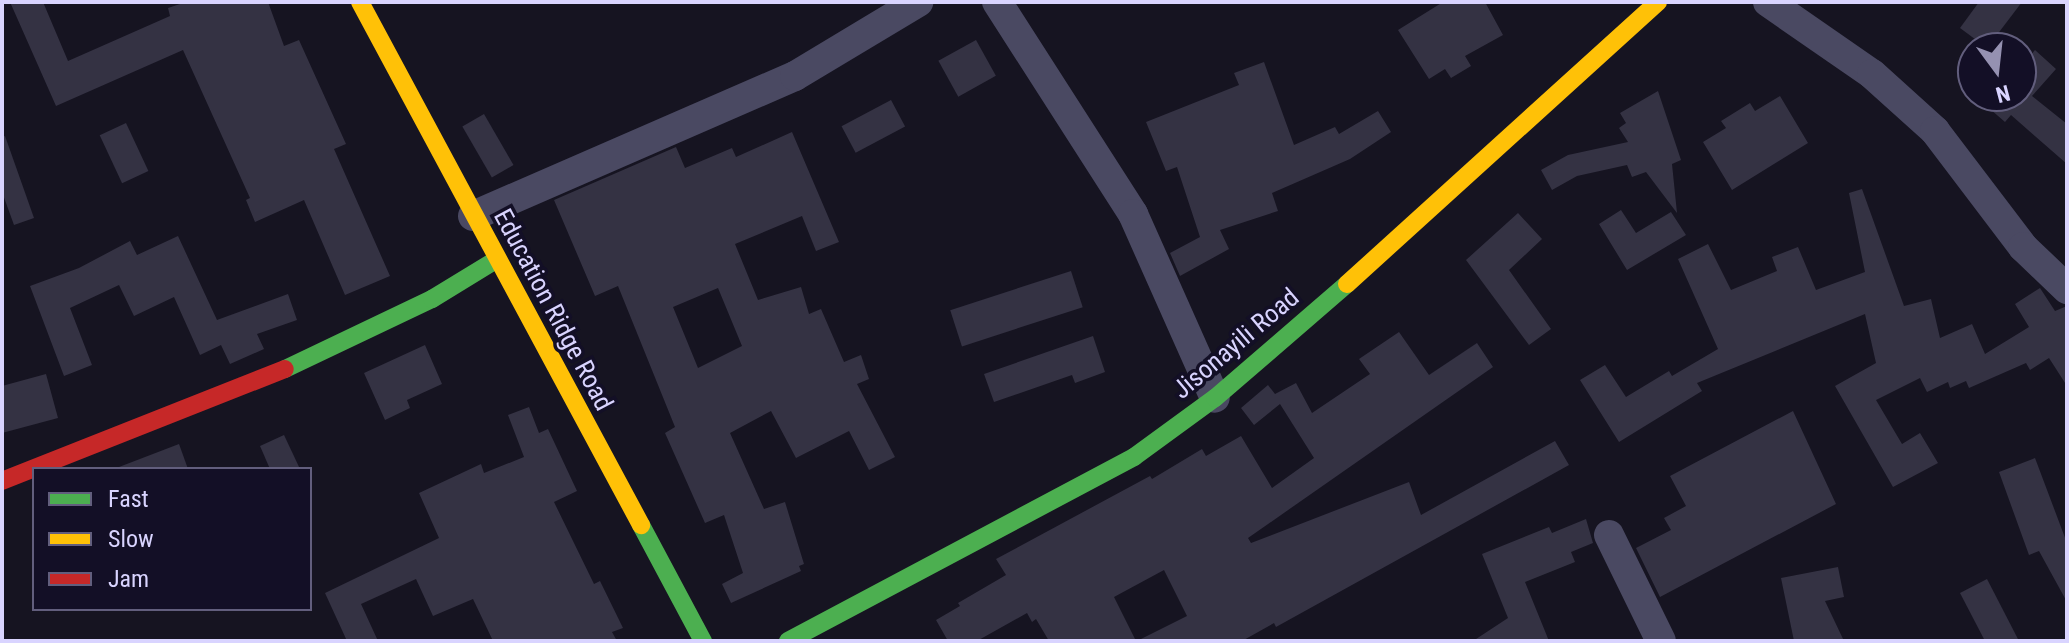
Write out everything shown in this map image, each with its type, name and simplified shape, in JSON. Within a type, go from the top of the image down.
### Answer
[{"type":"street","name":"Education Ridge Road","points":[[360,2],[703,641]]},
{"type":"street","points":[[473,216],[795,76],[918,2]]},
{"type":"street","points":[[997,2],[1133,214],[1215,398]]},
{"type":"street","name":"Jisonayili Road","points":[[788,641],[1134,457],[1215,398],[1392,245],[1658,2]]},
{"type":"street","points":[[1768,2],[1872,74],[1935,131],[2023,247],[2067,289]]},
{"type":"street","points":[[38,467],[260,381],[432,299],[496,260]]},
{"type":"street","points":[[2,481],[32,469]]},
{"type":"street","points":[[1609,535],[1661,641]]},
{"type":"building","points":[[10,2],[43,2],[68,61],[170,16],[168,8],[186,2],[268,2],[284,46],[299,40],[346,144],[334,149],[390,276],[345,295],[304,200],[255,222],[246,200],[250,198],[183,50],[56,106]]},
{"type":"building","points":[[1443,2],[1485,2],[1503,35],[1465,56],[1471,66],[1451,78],[1445,69],[1429,79],[1398,30]]},
{"type":"building","points":[[1979,2],[2022,2],[1999,32],[1965,32],[1960,28]]},
{"type":"building","points":[[976,40],[996,76],[958,97],[938,61]]},
{"type":"building","points":[[2037,52],[2056,69],[2037,90]]},
{"type":"building","points":[[1264,62],[1294,145],[1335,127],[1339,134],[1378,111],[1391,132],[1350,159],[1272,193],[1278,211],[1220,230],[1229,249],[1180,276],[1170,253],[1200,237],[1177,167],[1166,171],[1146,122],[1239,85],[1234,73]]},
{"type":"building","points":[[1658,91],[1681,160],[1672,164],[1677,213],[1646,172],[1632,177],[1627,165],[1577,176],[1552,190],[1541,170],[1568,155],[1628,142],[1619,128],[1626,123],[1620,113]]},
{"type":"building","points":[[1780,96],[1808,143],[1732,190],[1703,142],[1726,128],[1721,121],[1750,103],[1755,111]]},
{"type":"building","points":[[891,100],[905,126],[856,153],[842,126]]},
{"type":"building","points":[[2037,100],[2067,124],[2067,164],[2011,115],[2005,122],[1993,112],[2037,112]]},
{"type":"building","points":[[484,114],[514,165],[492,178],[462,126]]},
{"type":"building","points":[[126,123],[148,171],[122,183],[100,135]]},
{"type":"building","points":[[792,132],[839,242],[816,251],[802,216],[735,244],[758,300],[801,287],[809,314],[821,309],[844,362],[861,355],[869,379],[857,384],[895,457],[869,470],[849,431],[796,458],[771,411],[730,433],[764,509],[785,502],[804,564],[799,566],[801,571],[731,603],[722,584],[743,573],[724,515],[705,523],[665,433],[675,427],[618,286],[595,296],[554,200],[676,147],[685,168],[732,148],[736,157]],"holes":[[[718,288],[742,346],[698,368],[673,307]]]},
{"type":"building","points":[[5,136],[34,218],[14,225],[2,192],[2,137]]},
{"type":"building","points":[[1862,189],[1904,306],[1931,299],[1940,338],[1972,324],[1985,354],[2029,327],[2015,304],[2040,288],[2055,311],[2067,306],[2067,386],[2049,358],[2030,370],[2026,363],[1969,388],[1966,381],[1950,388],[1948,382],[1927,392],[1920,378],[1876,400],[1902,444],[1920,433],[1938,463],[1893,487],[1835,386],[1876,363],[1865,314],[1697,383],[1702,391],[1619,442],[1580,380],[1605,365],[1626,397],[1669,371],[1672,376],[1718,349],[1678,259],[1708,244],[1731,290],[1777,271],[1772,257],[1798,247],[1816,290],[1865,272],[1849,193]]},
{"type":"building","points":[[1621,210],[1636,233],[1671,212],[1686,235],[1627,270],[1599,224]]},
{"type":"building","points":[[1518,213],[1542,239],[1509,270],[1551,329],[1529,345],[1466,260]]},
{"type":"building","points":[[178,236],[217,320],[288,294],[297,320],[257,334],[264,349],[230,364],[221,345],[200,355],[174,297],[134,316],[119,285],[70,308],[92,365],[64,376],[30,286],[79,268],[130,241],[137,255]]},
{"type":"building","points":[[1071,271],[1083,307],[962,346],[950,310]]},
{"type":"building","points":[[1399,332],[1429,375],[1477,343],[1493,367],[1248,538],[1251,543],[1409,482],[1421,515],[1555,441],[1569,465],[1276,627],[1274,623],[1242,641],[1137,641],[1187,616],[1164,570],[1114,597],[1136,641],[1049,641],[1036,619],[1032,622],[1027,613],[977,641],[948,641],[936,620],[960,606],[958,603],[1006,575],[996,559],[1150,476],[1152,479],[1202,449],[1206,456],[1241,436],[1272,488],[1314,458],[1280,404],[1254,425],[1241,408],[1268,385],[1275,394],[1296,383],[1312,413],[1370,374],[1359,359]]},
{"type":"building","points":[[1093,336],[1105,372],[1075,383],[1072,375],[994,402],[984,374]]},
{"type":"building","points":[[425,345],[442,384],[407,400],[410,408],[385,420],[364,373]]},
{"type":"building","points":[[46,374],[58,418],[2,433],[2,386]]},
{"type":"building","points":[[529,407],[539,433],[548,429],[577,491],[554,502],[594,584],[600,581],[623,628],[612,632],[617,641],[493,641],[473,599],[433,616],[416,579],[361,604],[378,641],[347,641],[325,593],[439,538],[419,493],[481,464],[484,473],[524,457],[508,415]]},
{"type":"building","points":[[1793,411],[1836,504],[1660,597],[1636,548],[1671,530],[1664,518],[1686,506],[1670,476]]},
{"type":"building","points":[[284,435],[299,467],[269,467],[260,446]]},
{"type":"building","points":[[179,444],[187,467],[119,467]]},
{"type":"building","points":[[2035,458],[2067,543],[2067,602],[2039,551],[2029,555],[1999,472]]},
{"type":"building","points":[[1586,519],[1593,543],[1571,552],[1575,562],[1525,582],[1549,641],[1473,641],[1508,618],[1482,554],[1549,527],[1552,533]]},
{"type":"building","points":[[1838,567],[1844,597],[1825,601],[1844,641],[1794,641],[1781,578]]},
{"type":"building","points":[[1987,579],[2019,641],[1985,641],[1960,593]]},
{"type":"traffic: fast","points":[[285,369],[432,299],[496,260]]},
{"type":"traffic: fast","points":[[788,641],[1134,457],[1215,398],[1347,284]]},
{"type":"traffic: fast","points":[[641,525],[703,641]]},
{"type":"traffic: slow","points":[[360,2],[641,525]]},
{"type":"traffic: slow","points":[[1347,284],[1658,2]]},
{"type":"traffic: jam","points":[[37,467],[285,369]]},
{"type":"traffic: jam","points":[[2,481],[32,469]]}]
